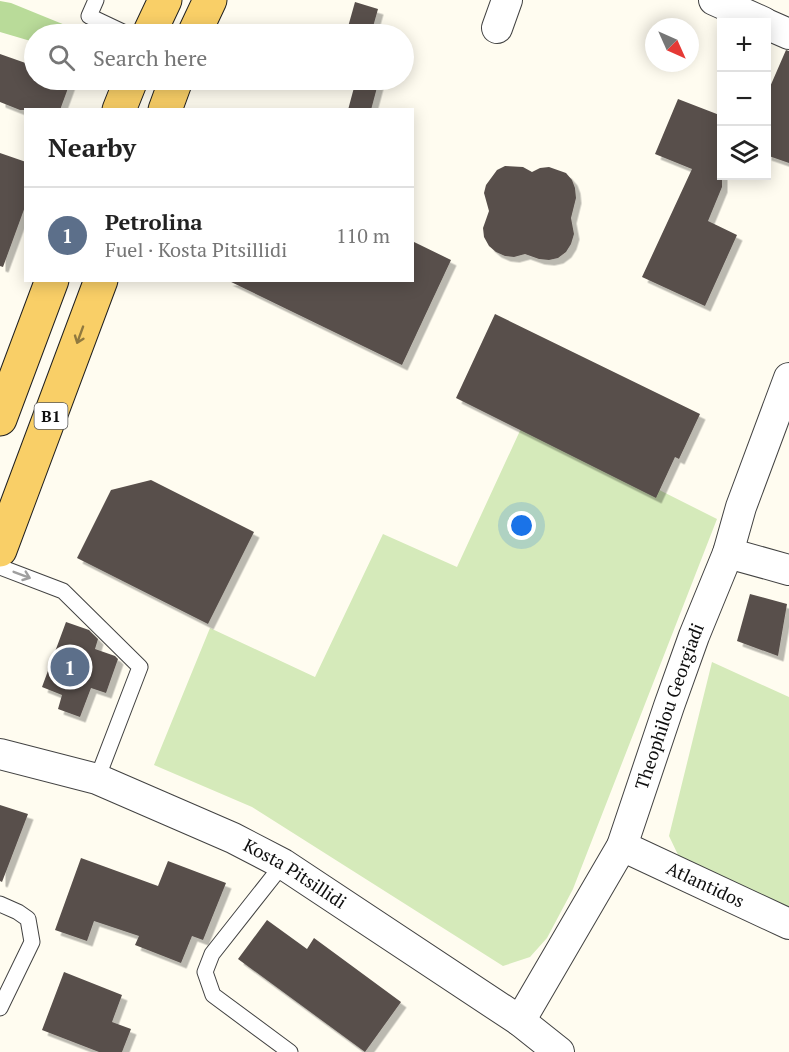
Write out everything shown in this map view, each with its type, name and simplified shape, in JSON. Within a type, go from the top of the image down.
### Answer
[{"type":"main road","points":[[154,24],[165,0]]},
{"type":"main road","points":[[199,24],[210,0]]},
{"type":"main road","points":[[120,108],[127,90]]},
{"type":"main road","points":[[166,108],[172,90]]},
{"type":"main road","name":"B1","points":[[0,419],[51,282]]},
{"type":"main road","name":"B1","points":[[0,550],[100,282]]},
{"type":"street","points":[[497,28],[507,0]]},
{"type":"street","points":[[714,0],[754,18]]},
{"type":"street","points":[[771,26],[789,34]]},
{"type":"street","name":"Theophilou Georgiadi","points":[[520,1021],[622,846],[694,636],[728,553],[741,507],[789,378]]},
{"type":"street","points":[[728,553],[789,570]]},
{"type":"street","name":"Kosta Pitsillidi","points":[[0,753],[97,779],[233,837],[283,864],[520,1021],[559,1052]]},
{"type":"street","name":"Atlantidos","points":[[622,846],[789,924]]},
{"type":"lane","points":[[96,0],[88,16],[106,24]]},
{"type":"lane","points":[[0,567],[63,591],[140,667],[97,779]]},
{"type":"lane","points":[[283,864],[212,954],[205,972],[213,994],[290,1052]]},
{"type":"lane","points":[[0,904],[28,919],[32,942],[0,1008]]},
{"type":"green space","points":[[0,1],[11,3],[63,24],[24,24],[24,39],[0,32]]},
{"type":"green space","points":[[524,422],[717,519],[573,889],[547,938],[530,957],[503,966],[252,807],[154,765],[210,628],[315,677],[383,534],[457,567]]},
{"type":"green space","points":[[712,662],[789,697],[789,913],[680,859],[669,836]]},
{"type":"building","points":[[355,2],[378,9],[374,24],[349,24]]},
{"type":"building","points":[[786,50],[789,51],[789,163],[771,157],[771,84]]},
{"type":"building","points":[[0,54],[24,62],[24,90],[67,90],[61,108],[24,108],[20,110],[0,102]]},
{"type":"building","points":[[353,90],[376,90],[372,108],[349,108]]},
{"type":"building","points":[[678,99],[717,114],[717,180],[722,180],[722,187],[708,221],[737,235],[705,306],[642,277],[692,169],[655,154]]},
{"type":"building","points":[[0,153],[24,161],[24,209],[3,267],[0,266]]},
{"type":"building","points":[[505,166],[523,167],[532,172],[549,167],[566,173],[572,180],[576,198],[571,218],[574,234],[566,252],[558,258],[539,259],[525,254],[514,257],[505,256],[489,246],[484,237],[483,228],[489,211],[484,193],[486,185],[497,170]]},
{"type":"building","points":[[414,242],[451,260],[402,365],[231,282],[414,282]]},
{"type":"building","points":[[495,314],[700,414],[679,459],[675,457],[656,498],[456,398]]},
{"type":"building","points":[[151,480],[254,532],[208,624],[77,558],[111,490]]},
{"type":"building","points":[[750,594],[787,604],[778,656],[737,641]]},
{"type":"building","points":[[66,622],[89,630],[98,639],[95,649],[118,659],[106,693],[91,688],[80,717],[58,709],[62,695],[42,687]]},
{"type":"building","points":[[0,805],[28,814],[2,882],[0,881]]},
{"type":"building","points":[[81,858],[158,886],[168,861],[226,883],[203,940],[192,936],[181,963],[135,945],[139,936],[94,921],[87,941],[55,930]]},
{"type":"building","points":[[267,920],[307,949],[314,938],[401,1002],[365,1052],[238,959]]},
{"type":"building","points":[[64,972],[122,995],[112,1022],[131,1029],[122,1052],[99,1052],[42,1030]]},
{"type":"place","name":"Petrolina","points":[[70,667]]}]
